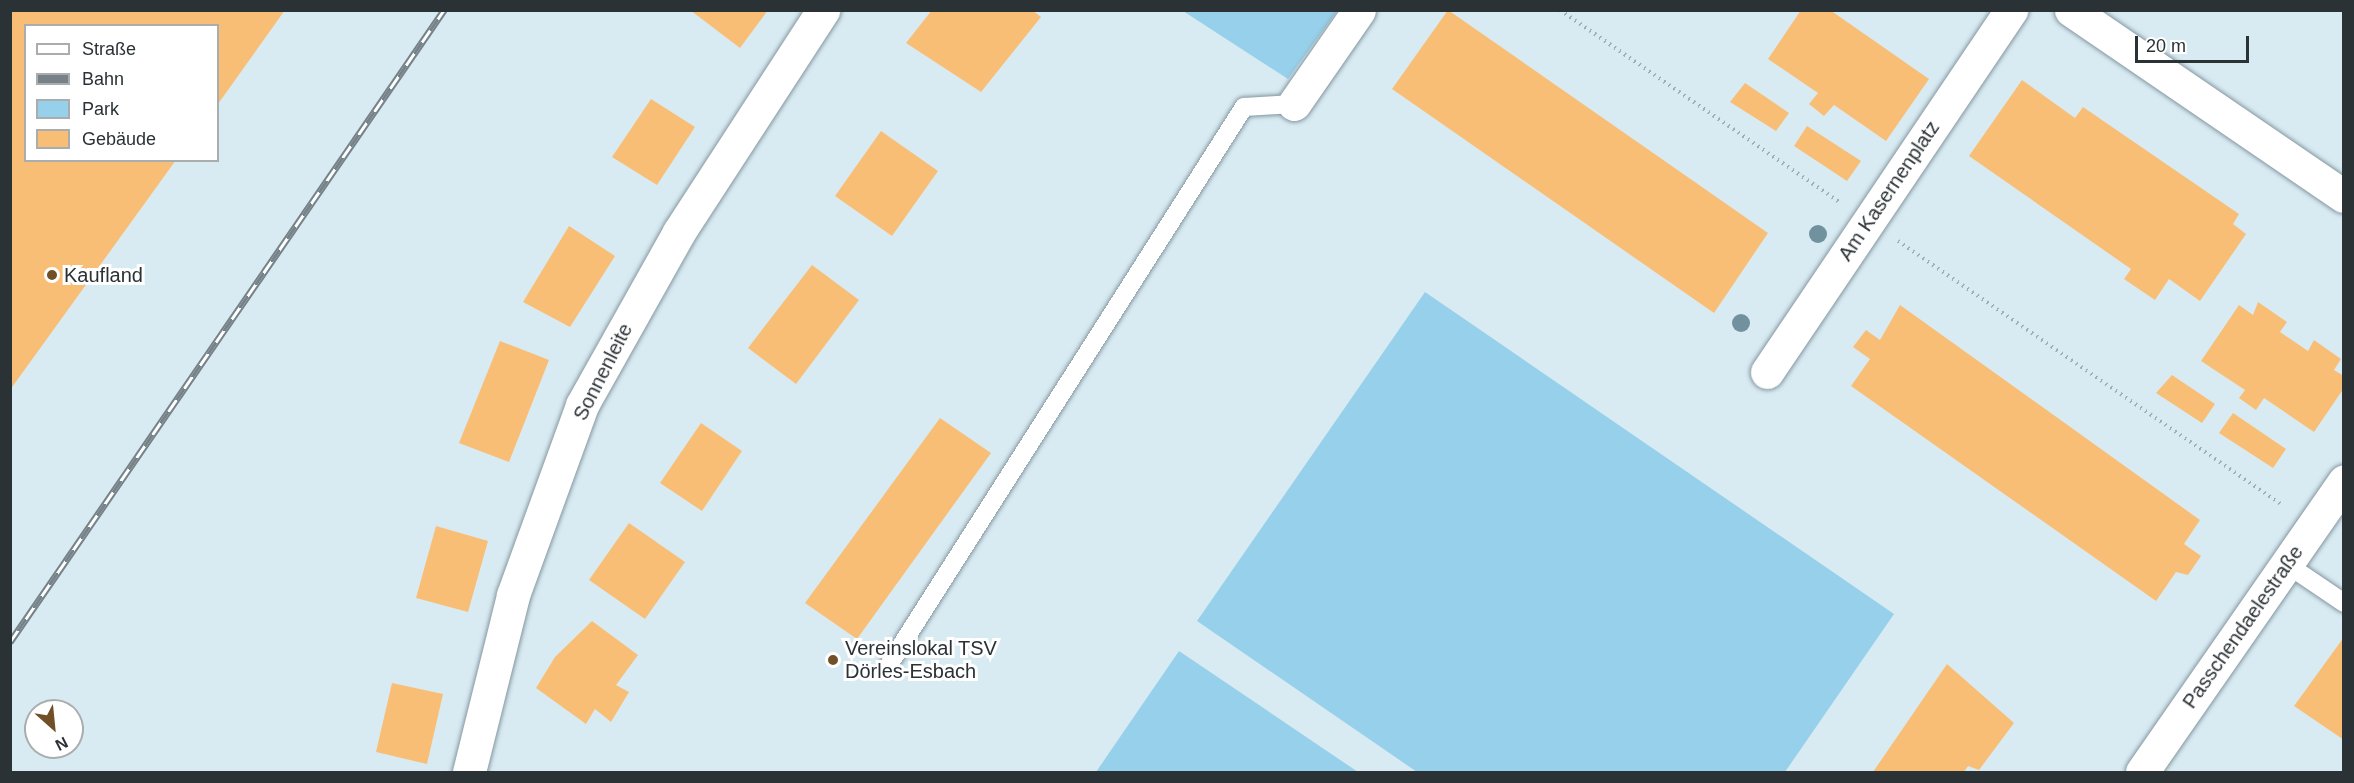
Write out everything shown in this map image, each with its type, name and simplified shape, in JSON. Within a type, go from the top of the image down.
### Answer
[{"type":"street","name":"Sonnenleite","points":[[469,772],[513,595],[582,405],[679,232],[823,10]]},
{"type":"street","points":[[1294,104],[1359,10]]},
{"type":"street","name":"Am Kasernenplatz","points":[[1767,372],[2011,10]]},
{"type":"street","points":[[2071,10],[2343,196]]},
{"type":"street","name":"Passchendaelestraße","points":[[2142,772],[2343,481]]},
{"type":"lane","points":[[890,663],[1244,107],[1294,104]]},
{"type":"lane","points":[[2285,563],[2343,603]]},
{"type":"path","points":[[1560,10],[2313,527]]},
{"type":"green space","points":[[1183,11],[1337,11],[1288,79]]},
{"type":"green space","points":[[1425,292],[1894,614],[1785,772],[1417,772],[1197,621]]},
{"type":"green space","points":[[1179,651],[1358,772],[1096,772]]},
{"type":"building","name":"Kaufland","points":[[10,10],[285,10],[219,103],[219,24],[24,24],[24,162],[175,162],[10,390]]},
{"type":"building","points":[[690,10],[768,10],[740,48]]},
{"type":"building","points":[[932,10],[1032,10],[1041,17],[981,92],[906,43]]},
{"type":"building","points":[[1448,10],[1768,233],[1714,313],[1392,89]]},
{"type":"building","points":[[1801,10],[1830,10],[1929,79],[1886,141],[1834,105],[1824,116],[1809,104],[1818,93],[1768,59]]},
{"type":"building","points":[[2022,80],[2075,118],[2083,107],[2239,214],[2233,224],[2246,234],[2200,301],[2169,279],[2155,300],[2124,279],[2131,269],[1969,156]]},
{"type":"building","points":[[1745,83],[1789,113],[1776,131],[1730,102]]},
{"type":"building","points":[[651,99],[695,127],[657,185],[612,157]]},
{"type":"building","points":[[1807,126],[1861,161],[1847,181],[1794,146]]},
{"type":"building","points":[[881,131],[938,171],[892,236],[835,196]]},
{"type":"building","points":[[569,226],[615,256],[570,327],[523,302]]},
{"type":"building","points":[[812,265],[859,300],[796,384],[748,348]]},
{"type":"building","points":[[2258,302],[2287,322],[2280,332],[2308,351],[2314,340],[2341,359],[2334,370],[2344,376],[2344,388],[2314,432],[2264,398],[2256,410],[2239,398],[2245,390],[2201,361],[2239,305],[2253,315]]},
{"type":"building","points":[[1900,305],[2200,520],[2184,544],[2201,556],[2188,575],[2176,572],[2156,601],[1851,386],[1870,359],[1853,347],[1866,330],[1880,340]]},
{"type":"building","points":[[500,341],[549,360],[509,462],[459,443]]},
{"type":"building","points":[[2172,375],[2215,404],[2202,423],[2156,393]]},
{"type":"building","points":[[2233,413],[2286,449],[2273,468],[2219,433]]},
{"type":"building","points":[[940,418],[991,453],[857,639],[805,603]]},
{"type":"building","points":[[701,423],[742,451],[702,511],[660,483]]},
{"type":"building","points":[[629,523],[685,562],[645,619],[589,580]]},
{"type":"building","points":[[436,526],[488,541],[468,612],[416,598]]},
{"type":"building","points":[[592,621],[638,655],[616,685],[629,692],[611,722],[595,709],[586,724],[536,688],[555,657]]},
{"type":"building","points":[[2344,637],[2344,740],[2294,706]]},
{"type":"building","points":[[1947,664],[2014,723],[1979,770],[1968,766],[1964,772],[1873,772]]},
{"type":"building","points":[[392,683],[443,694],[427,764],[376,752]]},
{"type":"railway","points":[[10,642],[444,10]]},
{"type":"place","name":"Kaufland","points":[[52,275]]},
{"type":"place","name":"Vereinslokal TSV Dörles-Esbach","points":[[833,660]]}]
